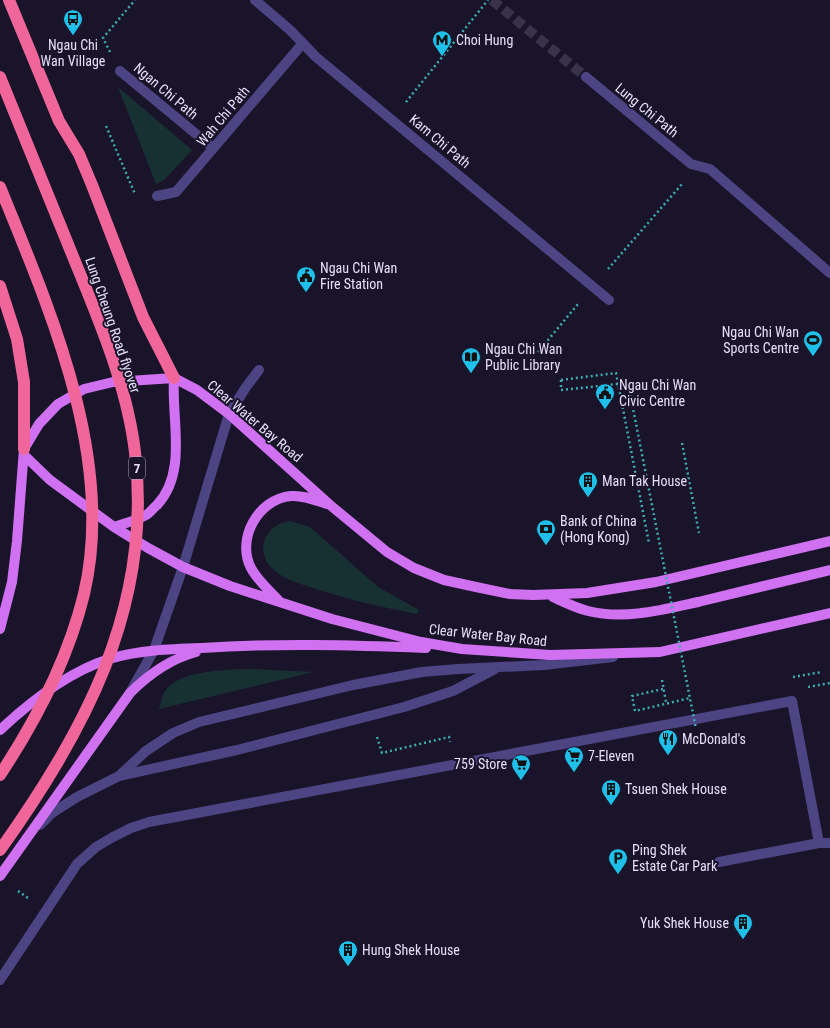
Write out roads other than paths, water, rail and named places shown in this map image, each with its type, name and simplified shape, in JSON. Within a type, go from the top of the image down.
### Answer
[{"type":"highway","points":[[9,0],[59,121],[79,154],[143,317],[174,378]]},
{"type":"highway","name":"Lung Cheung Road flyover","points":[[0,77],[107,344],[129,421],[136,460],[138,500],[137,536],[127,601],[102,677],[70,743],[50,777],[0,850]]},
{"type":"highway","points":[[0,187],[55,329],[78,407],[88,464],[91,535],[84,593],[68,647],[56,677],[39,709],[0,775]]},
{"type":"highway","points":[[0,286],[14,328],[24,382],[24,452]]},
{"type":"main road","name":"Clear Water Bay Road","points":[[174,378],[197,390],[229,414],[330,504],[387,552],[414,568],[444,580],[476,588],[510,594],[549,596],[587,593],[656,582],[830,541]]},
{"type":"main road","points":[[0,629],[12,582],[24,452],[39,424],[58,404],[84,389],[113,382],[174,378],[172,400],[177,450],[173,475],[164,497],[147,515],[114,527]]},
{"type":"main road","name":"Clear Water Bay Road","points":[[24,452],[50,480],[114,527],[183,567],[230,586],[280,602],[384,633],[421,642],[462,649],[550,655],[660,652],[830,613]]},
{"type":"main road","points":[[280,602],[251,568],[246,553],[246,537],[253,522],[263,509],[278,499],[291,496],[308,498],[330,504]]},
{"type":"main road","points":[[549,596],[588,611],[624,615],[662,610],[830,570]]},
{"type":"main road","points":[[0,730],[34,701],[83,669],[108,659],[154,650],[211,647],[332,645],[462,649]]},
{"type":"main road","points":[[0,876],[64,788],[130,693],[144,678],[165,664],[187,654],[211,647]]},
{"type":"street","name":"Kam Chi Path","points":[[255,0],[290,30],[316,57],[610,300]]},
{"type":"street","name":"Wah Chi Path","points":[[157,196],[176,192],[303,43]]},
{"type":"street","name":"Ngan Chi Path","points":[[120,70],[213,148]]},
{"type":"street","name":"Lung Chi Path","points":[[586,77],[691,164],[710,169],[830,273]]},
{"type":"street","points":[[130,693],[154,650],[183,567],[229,414],[259,370]]},
{"type":"street","points":[[120,776],[146,751],[173,733],[199,722],[384,678],[458,669],[544,665],[660,652]]},
{"type":"street","points":[[24,841],[52,813],[77,797],[120,776],[237,750],[404,707],[452,691],[497,668]]},
{"type":"street","points":[[0,980],[77,864],[96,847],[131,828],[150,822],[792,701],[819,843]]},
{"type":"street","points":[[719,862],[819,843],[830,843]]},
{"type":"tunnel","points":[[492,0],[586,77]]},
{"type":"place","name":"Ngau Chi Wan Village","points":[[73,36]]},
{"type":"place","name":"Choi Hung","points":[[442,57]]},
{"type":"place","name":"Ngau Chi Wan Fire Station","points":[[306,293]]},
{"type":"place","name":"Ngau Chi Wan Sports Centre","points":[[813,357]]},
{"type":"place","name":"Ngau Chi Wan Public Library","points":[[471,374]]},
{"type":"place","name":"Ngau Chi Wan Civic Centre","points":[[605,410]]},
{"type":"place","name":"Man Tak House","points":[[588,498]]},
{"type":"place","name":"Bank of China (Hong Kong)","points":[[546,546]]},
{"type":"place","name":"McDonald's","points":[[668,756]]},
{"type":"place","name":"7-Eleven","points":[[574,773]]},
{"type":"place","name":"759 Store","points":[[521,781]]},
{"type":"place","name":"Tsuen Shek House","points":[[611,806]]},
{"type":"place","name":"Ping Shek Estate Car Park","points":[[618,875]]},
{"type":"place","name":"Yuk Shek House","points":[[743,940]]},
{"type":"place","name":"Hung Shek House","points":[[348,967]]}]
